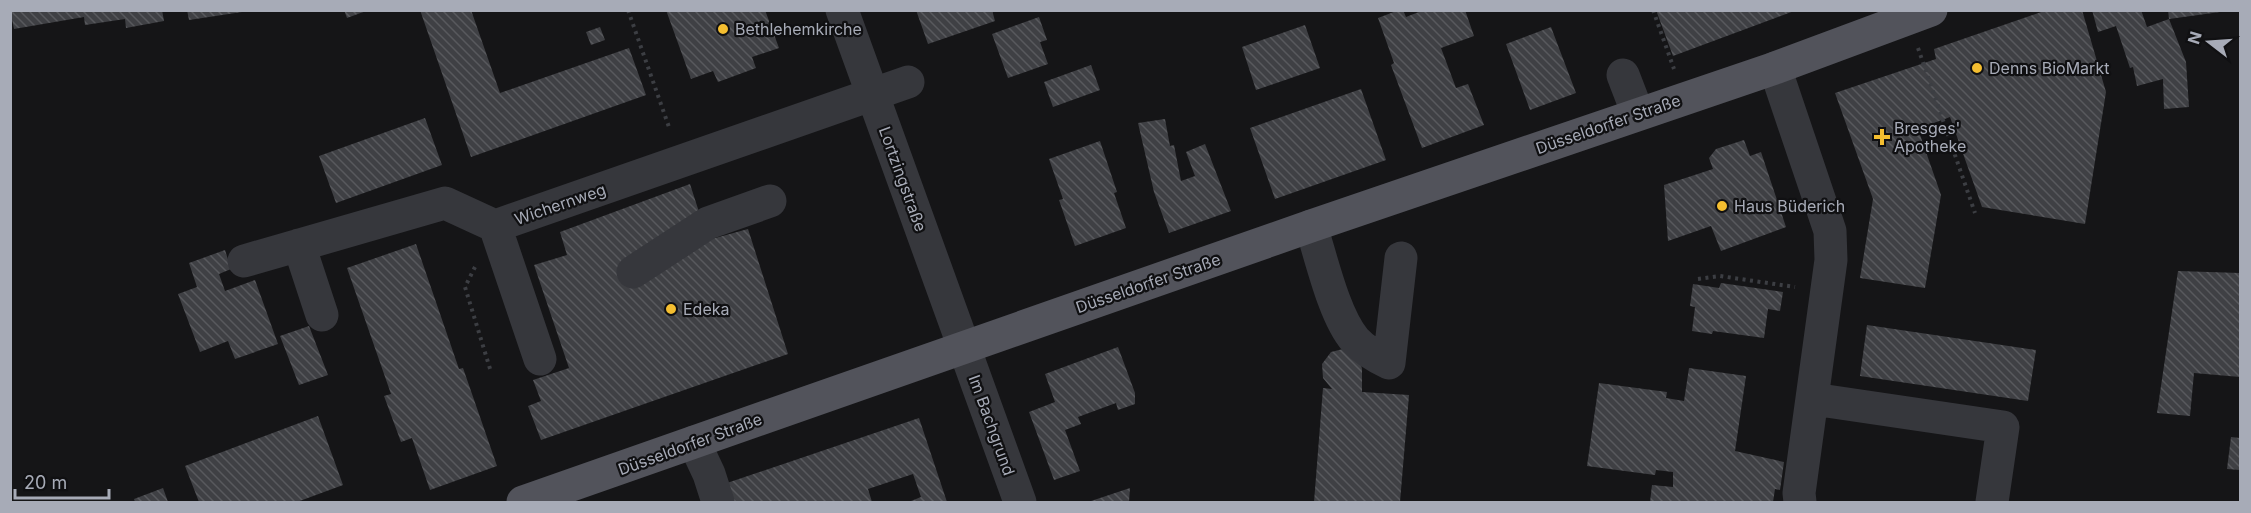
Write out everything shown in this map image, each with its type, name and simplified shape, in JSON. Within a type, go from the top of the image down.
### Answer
[{"type":"main road","name":"Düsseldorfer Straße","points":[[523,502],[1311,226],[1775,68],[1919,15]]},
{"type":"street","name":"Lortzingstraße","points":[[842,10],[964,347]]},
{"type":"street","points":[[1775,68],[1830,231],[1832,267],[1799,493],[1800,502]]},
{"type":"street","points":[[1623,75],[1638,114]]},
{"type":"street","name":"Wichernweg","points":[[244,261],[445,203],[495,226],[681,162],[803,126],[873,94],[908,82]]},
{"type":"street","points":[[633,272],[708,223],[770,201]]},
{"type":"street","points":[[495,226],[540,359]]},
{"type":"street","points":[[1311,226],[1334,299],[1353,338],[1368,352],[1389,363],[1401,258]]},
{"type":"street","points":[[299,245],[322,315]]},
{"type":"street","name":"Im Bachgrund","points":[[964,347],[1020,502]]},
{"type":"street","points":[[1813,399],[2003,427],[1992,502]]},
{"type":"street","points":[[694,442],[709,474],[718,502]]},
{"type":"path","points":[[628,10],[681,162]]},
{"type":"path","points":[[1653,10],[1685,98]]},
{"type":"path","points":[[1919,15],[1975,213]]},
{"type":"path","points":[[491,372],[465,287],[495,226]]},
{"type":"path","points":[[1698,279],[1720,276],[1828,291]]},
{"type":"building","points":[[10,10],[162,10],[164,21],[126,28],[125,19],[85,25],[84,17],[14,29]]},
{"type":"building","points":[[187,10],[242,10],[242,12],[189,20]]},
{"type":"building","points":[[344,10],[366,10],[366,11],[347,18]]},
{"type":"building","points":[[420,10],[471,10],[500,93],[629,48],[646,95],[471,157]]},
{"type":"building","name":"Bethlehemkirche","points":[[666,10],[765,10],[779,48],[752,57],[756,68],[718,82],[713,71],[691,79]]},
{"type":"building","points":[[916,10],[992,10],[995,21],[928,44]]},
{"type":"building","points":[[1403,10],[1406,17],[1424,10],[1465,10],[1474,36],[1441,48],[1456,88],[1468,84],[1484,125],[1422,148],[1391,65],[1394,63],[1378,18]]},
{"type":"building","points":[[1656,10],[1794,10],[1794,11],[1673,56]]},
{"type":"building","points":[[2047,10],[2082,10],[2106,92],[2085,224],[1982,207],[1950,117],[1918,129],[1941,195],[1925,288],[1860,278],[1873,199],[1835,93],[1936,59],[1934,49]]},
{"type":"building","points":[[2092,10],[2141,10],[2147,27],[2169,19],[2186,62],[2189,107],[2164,109],[2163,79],[2137,86],[2133,67],[2130,68],[2116,26],[2098,32]]},
{"type":"building","points":[[2168,10],[2220,10],[2220,12],[2169,19]]},
{"type":"building","points":[[1039,17],[1047,40],[1040,42],[1048,64],[1008,78],[992,34]]},
{"type":"building","points":[[1305,25],[1320,68],[1256,90],[1242,47]]},
{"type":"building","points":[[600,27],[605,40],[591,45],[586,32]]},
{"type":"building","points":[[1551,27],[1576,93],[1530,110],[1506,44]]},
{"type":"building","points":[[1091,65],[1100,90],[1053,107],[1044,82]]},
{"type":"building","points":[[1361,89],[1386,160],[1275,199],[1250,128]]},
{"type":"building","points":[[425,118],[442,165],[336,203],[319,156]]},
{"type":"building","points":[[1165,119],[1170,146],[1174,145],[1181,181],[1195,176],[1186,152],[1205,144],[1231,211],[1169,233],[1154,192],[1138,123]]},
{"type":"building","name":"Haus Büderich","points":[[1744,140],[1750,156],[1761,152],[1786,227],[1721,251],[1711,226],[1668,241],[1664,185],[1713,169],[1709,158],[1716,149]]},
{"type":"building","points":[[1100,141],[1126,228],[1075,246],[1059,200],[1063,199],[1049,159]]},
{"type":"building","points":[[690,184],[708,240],[748,229],[788,354],[541,440],[528,406],[541,401],[533,380],[569,368],[534,265],[567,255],[560,232]]},
{"type":"building","points":[[416,244],[459,369],[463,368],[497,466],[430,490],[412,438],[401,442],[384,396],[391,394],[347,268]]},
{"type":"building","points":[[225,250],[231,269],[219,274],[225,291],[255,280],[278,344],[235,359],[228,341],[200,352],[178,294],[197,287],[189,263]]},
{"type":"building","points":[[2178,271],[2240,273],[2240,377],[2194,373],[2190,416],[2157,413]]},
{"type":"building","points":[[1721,283],[1783,292],[1780,311],[1768,309],[1764,338],[1713,331],[1712,334],[1692,331],[1695,307],[1690,306],[1693,284],[1719,288]]},
{"type":"building","points":[[1867,325],[2036,350],[2028,401],[1860,376]]},
{"type":"building","points":[[309,326],[328,375],[299,385],[280,336]]},
{"type":"building","points":[[1118,347],[1135,393],[1135,404],[1118,410],[1116,403],[1078,417],[1081,424],[1065,430],[1080,471],[1054,480],[1029,412],[1055,402],[1045,374]]},
{"type":"building","points":[[1343,349],[1360,360],[1362,392],[1409,395],[1400,502],[1314,502],[1323,388],[1332,389],[1323,378],[1322,364],[1331,352]]},
{"type":"building","points":[[1689,368],[1746,376],[1735,451],[1784,462],[1780,490],[1775,489],[1773,502],[1650,502],[1652,485],[1673,487],[1673,472],[1656,470],[1655,475],[1587,466],[1599,383],[1667,392],[1666,398],[1684,401]]},
{"type":"building","points":[[318,416],[343,485],[297,502],[199,502],[185,466]]},
{"type":"building","points":[[919,418],[947,502],[912,502],[921,497],[913,474],[868,489],[872,502],[731,502],[724,484]]},
{"type":"building","points":[[2231,437],[2240,438],[2240,470],[2227,469]]},
{"type":"building","points":[[163,488],[168,502],[135,502],[134,499]]},
{"type":"building","points":[[1130,488],[1129,502],[1088,502]]},
{"type":"place","name":"Bethlehemkirche","points":[[723,29]]},
{"type":"place","name":"Denns BioMarkt","points":[[1977,68]]},
{"type":"place","name":"Bresges' Apotheke","points":[[1882,137]]},
{"type":"place","name":"Haus Büderich","points":[[1722,206]]},
{"type":"place","name":"Edeka","points":[[671,309]]}]
